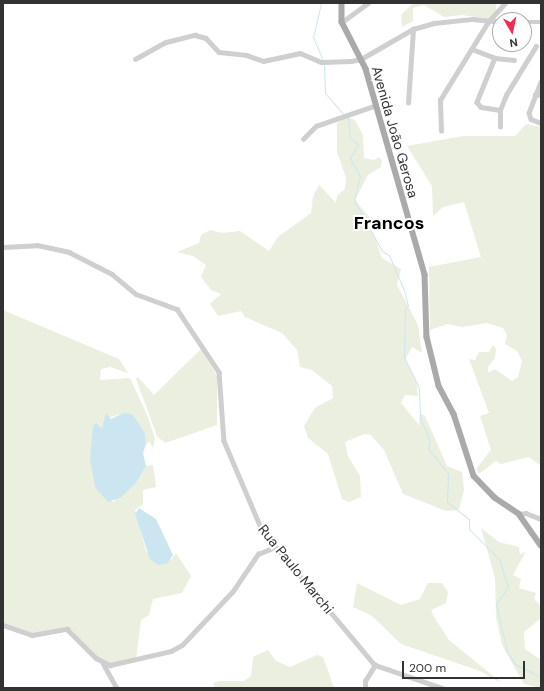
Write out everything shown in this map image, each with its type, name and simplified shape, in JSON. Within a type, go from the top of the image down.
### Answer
[{"type":"main road","name":"Avenida João Gerosa","points":[[342,3],[342,22],[362,59],[374,106],[425,275],[427,337],[439,386],[454,414],[474,476],[494,497],[519,514],[541,545]]},
{"type":"street","points":[[342,22],[368,3]]},
{"type":"street","points":[[440,130],[440,100],[488,22],[505,3]]},
{"type":"street","points":[[135,59],[166,42],[195,35],[206,38],[219,52],[246,55],[269,62],[300,53],[321,62],[362,59],[413,29],[454,20],[492,22]]},
{"type":"street","points":[[408,103],[413,29]]},
{"type":"street","points":[[500,127],[500,110],[513,81],[536,46]]},
{"type":"street","points":[[472,49],[495,58],[514,60]]},
{"type":"street","points":[[495,58],[477,102],[481,107],[500,110]]},
{"type":"street","points":[[541,82],[535,94],[530,116],[541,123]]},
{"type":"street","points":[[535,94],[541,95]]},
{"type":"street","points":[[303,139],[316,126],[374,106]]},
{"type":"street","name":"Rua Paulo Marchi","points":[[3,247],[37,245],[69,252],[112,274],[136,294],[177,309],[219,372],[224,441],[250,508],[275,547],[375,665]]},
{"type":"street","points":[[519,514],[526,512],[541,519]]},
{"type":"street","points":[[103,663],[120,665],[178,648],[233,591],[258,554],[275,547]]},
{"type":"street","points":[[3,625],[32,635],[67,629],[103,663],[117,688]]},
{"type":"street","points":[[365,688],[365,681],[375,665],[442,688]]},
{"type":"shaded area","points":[[413,3],[496,3],[496,12],[492,12],[492,19],[462,15],[444,17],[424,5],[413,8],[413,21],[402,27],[401,15]]},
{"type":"shaded area","points":[[347,117],[355,120],[363,135],[364,158],[374,160],[379,157],[382,160],[381,167],[368,175],[355,200],[369,217],[363,224],[374,234],[382,258],[401,269],[397,285],[418,325],[422,353],[412,347],[405,360],[416,380],[418,396],[405,395],[401,403],[419,425],[420,413],[425,416],[447,466],[462,472],[464,490],[459,510],[446,511],[403,494],[384,450],[371,435],[364,434],[345,442],[348,456],[360,476],[361,497],[349,502],[342,499],[328,454],[308,438],[304,426],[315,408],[333,398],[332,386],[312,370],[300,367],[297,350],[282,333],[245,317],[241,311],[218,316],[210,304],[221,294],[211,290],[201,277],[206,265],[193,256],[177,252],[199,243],[201,235],[210,230],[223,233],[240,231],[269,251],[278,237],[311,213],[313,196],[319,185],[336,203],[337,196],[345,189],[346,178],[337,152],[337,123]]},
{"type":"shaded area","points":[[526,124],[541,127],[541,466],[529,457],[501,464],[496,461],[479,474],[476,469],[491,450],[480,416],[489,413],[469,359],[475,360],[479,352],[489,352],[493,345],[496,349],[495,358],[488,367],[488,373],[495,369],[512,381],[518,377],[522,361],[517,351],[505,344],[507,335],[503,328],[487,323],[462,327],[448,324],[430,330],[429,267],[481,257],[464,202],[443,207],[433,216],[432,186],[407,146],[463,136],[515,136]]},
{"type":"shaded area","points":[[3,310],[119,359],[128,373],[110,367],[101,369],[100,380],[130,378],[148,417],[155,439],[153,448],[150,442],[146,444],[145,433],[132,418],[123,413],[108,418],[102,429],[94,434],[91,459],[95,487],[113,502],[136,483],[146,466],[153,465],[156,487],[143,490],[143,504],[135,510],[146,551],[171,560],[176,553],[191,576],[182,593],[153,599],[149,615],[141,620],[136,659],[128,663],[110,665],[96,658],[67,629],[32,635],[3,625]]},
{"type":"shaded area","points":[[201,349],[217,376],[217,425],[165,443],[157,436],[136,379],[138,377],[154,395]]},
{"type":"shaded area","points":[[481,528],[499,542],[519,547],[520,555],[526,551],[513,575],[521,579],[519,588],[536,593],[534,599],[541,606],[540,619],[524,632],[525,649],[541,660],[541,688],[524,684],[502,645],[496,617],[495,578]]},
{"type":"shaded area","points":[[357,583],[401,605],[420,599],[428,583],[442,583],[448,592],[446,603],[431,610],[434,617],[449,640],[503,684],[480,671],[401,644],[372,616],[353,607]]},
{"type":"shaded area","points":[[268,650],[276,661],[290,667],[317,655],[323,657],[334,688],[214,688],[213,683],[219,681],[244,681],[251,676],[253,657]]},
{"type":"water","points":[[106,413],[111,419],[123,413],[132,414],[145,433],[146,444],[143,453],[146,466],[136,483],[120,498],[108,502],[95,487],[90,458],[93,426],[96,423],[102,429]]},
{"type":"water","points":[[139,508],[156,519],[173,555],[168,563],[158,565],[150,559],[135,514]]},
{"type":"waterway","points":[[321,3],[313,37],[322,58]]},
{"type":"waterway","points":[[324,65],[325,93],[343,114]]},
{"type":"waterway","points":[[348,118],[350,137],[358,145],[350,158],[360,176],[354,200],[382,251],[389,255],[404,290],[408,306],[405,309],[404,357],[419,388],[420,418],[430,440],[428,448],[448,474],[447,502],[469,519],[469,529],[499,559],[508,587],[496,604],[507,652],[515,664],[541,677]]},
{"type":"district","name":"Francos","points":[[389,223]]}]
